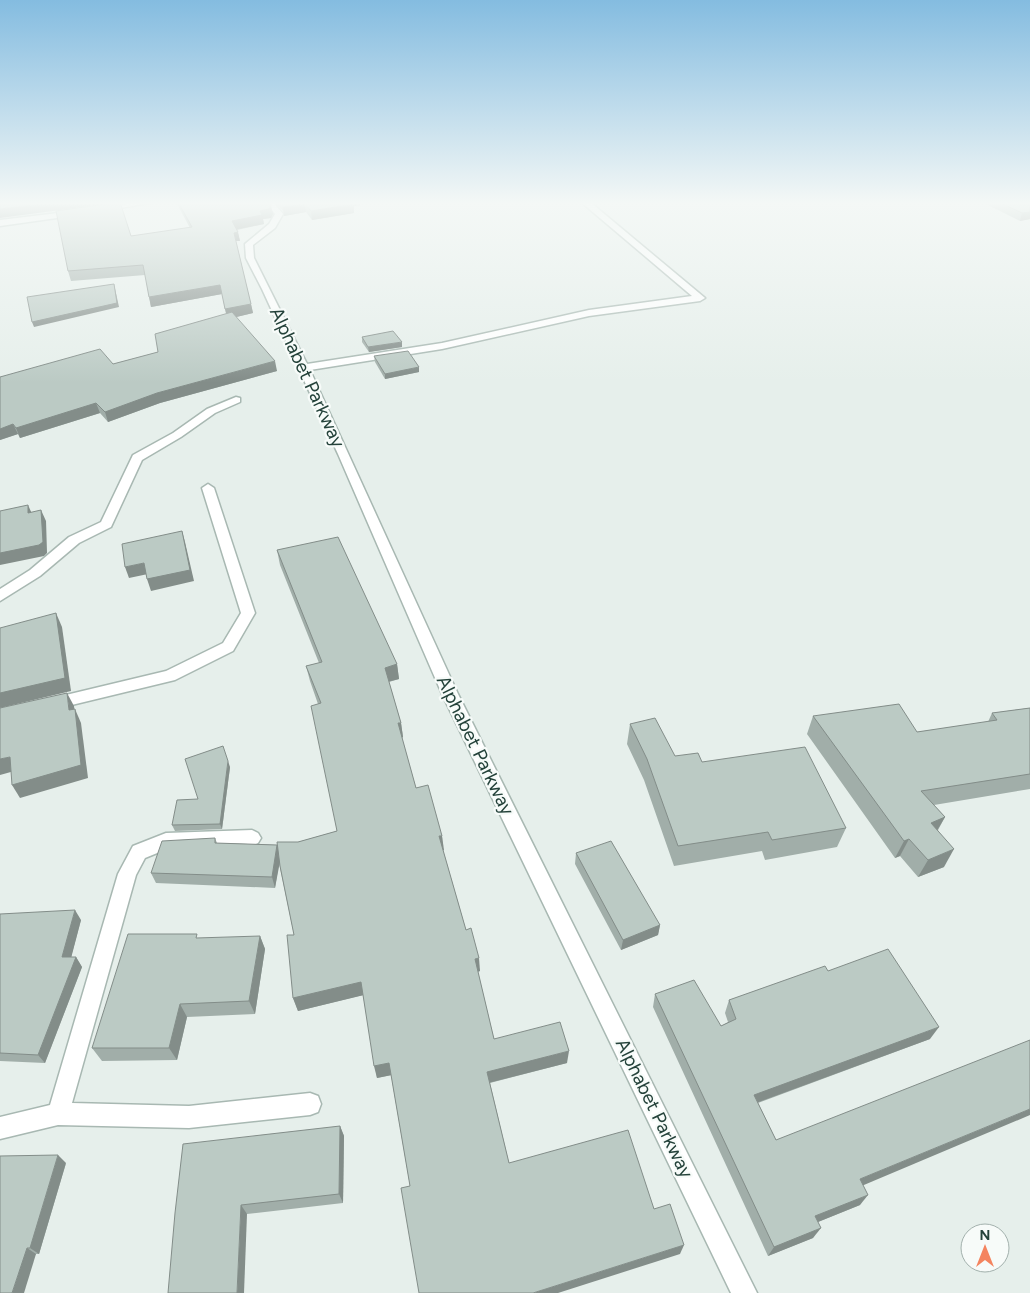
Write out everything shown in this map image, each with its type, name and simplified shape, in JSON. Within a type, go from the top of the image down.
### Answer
[{"type":"street","name":"Alphabet Parkway","points":[[252,262],[304,368],[450,694],[744,1293]]},
{"type":"street","points":[[304,368],[442,346],[588,313],[700,298],[657,262]]},
{"type":"street","points":[[0,596],[34,573],[74,540],[106,524],[137,458],[177,435],[212,411],[236,400]]},
{"type":"street","points":[[34,708],[170,676],[228,647],[248,613],[208,488]]},
{"type":"street","points":[[58,1114],[127,874],[139,852],[166,841],[252,838]]},
{"type":"street","points":[[0,1128],[58,1114],[189,1117],[310,1104]]},
{"type":"building","points":[[66,262],[241,262],[251,304],[225,309],[220,285],[149,297],[143,265],[68,271]]},
{"type":"building","points":[[114,284],[117,303],[32,322],[27,297]]},
{"type":"building","points":[[232,312],[275,361],[157,393],[105,412],[96,403],[16,428],[13,424],[0,429],[0,377],[100,349],[113,364],[158,352],[155,334]]},
{"type":"building","points":[[393,331],[402,342],[368,347],[362,337]]},
{"type":"building","points":[[408,351],[419,367],[385,374],[374,356]]},
{"type":"building","points":[[28,505],[28,513],[41,510],[43,542],[39,545],[0,553],[0,511]]},
{"type":"building","points":[[182,531],[190,570],[147,579],[144,563],[125,567],[122,544]]},
{"type":"building","points":[[338,537],[397,664],[385,668],[401,723],[398,723],[416,788],[428,785],[442,836],[439,836],[466,930],[471,928],[479,958],[475,959],[494,1039],[560,1022],[569,1051],[487,1072],[509,1163],[628,1130],[654,1209],[670,1204],[684,1245],[533,1293],[419,1293],[401,1188],[410,1186],[389,1063],[374,1066],[361,982],[293,998],[287,935],[294,935],[277,842],[298,842],[337,831],[311,706],[321,703],[306,666],[322,662],[277,550]]},
{"type":"building","points":[[56,613],[65,678],[0,693],[0,628]]},
{"type":"building","points":[[67,693],[69,710],[75,709],[81,765],[12,785],[10,757],[0,759],[0,708]]},
{"type":"building","points":[[899,704],[917,732],[997,720],[992,713],[1030,708],[1030,774],[921,791],[945,817],[931,823],[954,849],[928,860],[909,839],[904,841],[813,716]]},
{"type":"building","points":[[655,718],[675,756],[698,753],[702,762],[805,747],[846,828],[772,840],[768,832],[678,846],[647,759],[630,724]]},
{"type":"building","points":[[223,746],[228,761],[220,824],[172,825],[177,800],[198,799],[185,759]]},
{"type":"building","points":[[215,838],[215,843],[277,845],[272,877],[151,873],[162,841]]},
{"type":"building","points":[[611,841],[660,925],[623,940],[576,853]]},
{"type":"building","points":[[75,910],[62,957],[76,957],[38,1055],[0,1053],[0,914]]},
{"type":"building","points":[[128,934],[197,934],[196,938],[260,936],[249,1001],[180,1004],[169,1048],[92,1048]]},
{"type":"building","points":[[888,949],[939,1027],[754,1095],[776,1140],[1030,1040],[1030,1109],[860,1179],[868,1195],[815,1216],[821,1228],[774,1247],[655,994],[694,980],[721,1026],[736,1019],[729,1000],[825,966],[828,971]]},
{"type":"building","points":[[340,1126],[339,1194],[241,1205],[237,1293],[168,1293],[183,1144]]},
{"type":"building","points":[[58,1155],[30,1248],[27,1248],[12,1293],[0,1293],[0,1156]]}]
